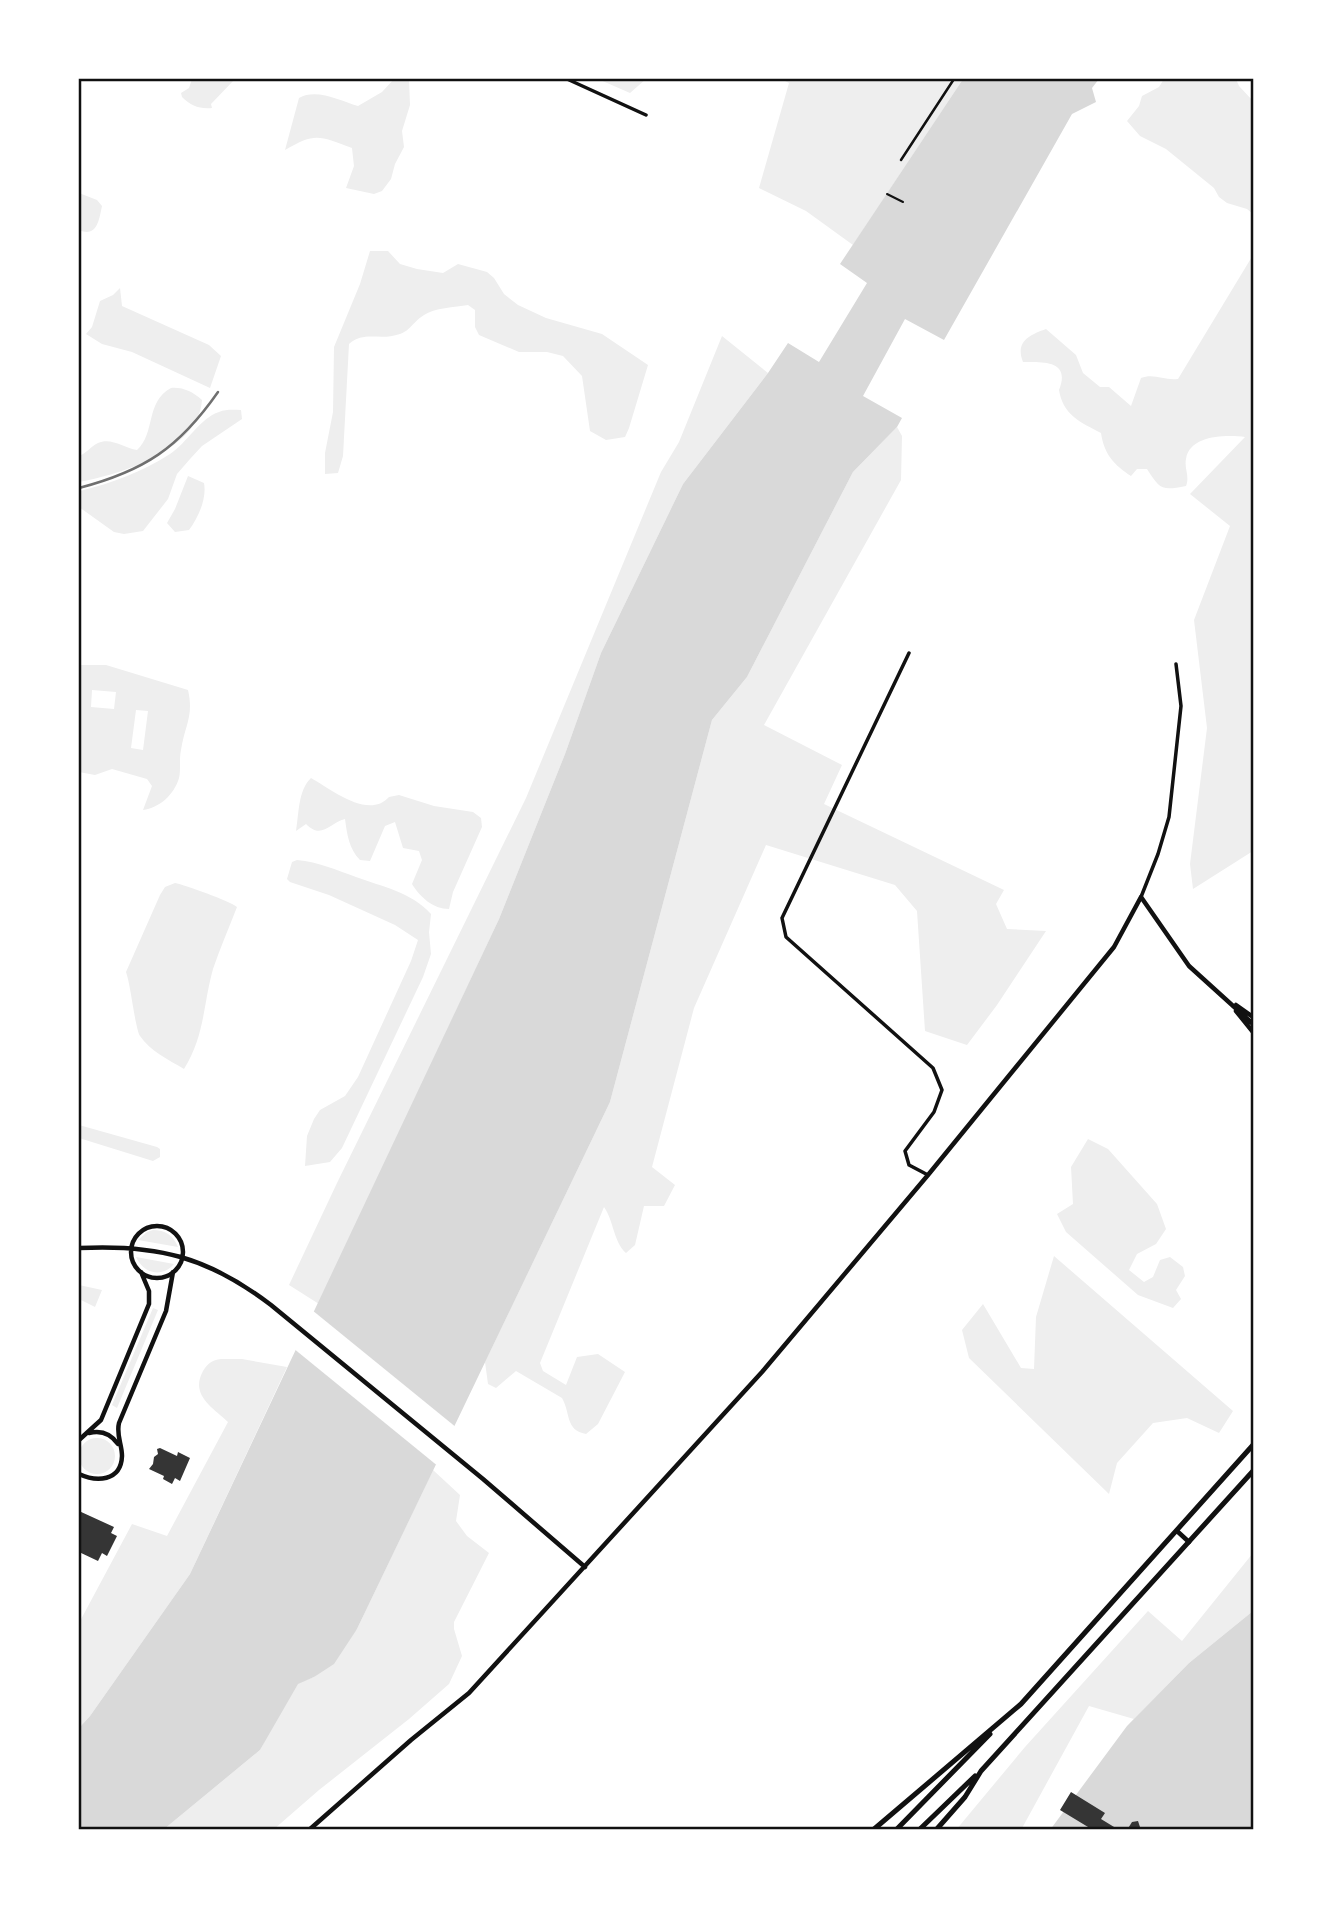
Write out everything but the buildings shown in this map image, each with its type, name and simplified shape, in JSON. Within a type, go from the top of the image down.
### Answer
[{"type":"main road","points":[[896,1830],[1007,1716],[1253,1445]]},
{"type":"main road","points":[[919,1830],[981,1771],[1253,1471]]},
{"type":"main road","points":[[873,1830],[1007,1716]]},
{"type":"main road","points":[[936,1830],[965,1797],[981,1771]]},
{"type":"street","points":[[567,79],[646,115]]},
{"type":"street","points":[[901,160],[954,79]]},
{"type":"street","points":[[909,653],[782,918],[786,937],[933,1068],[942,1090],[934,1112],[905,1151],[909,1165],[928,1175]]},
{"type":"street","points":[[309,1830],[469,1693],[585,1568],[778,1353],[1114,947],[1141,897],[1169,817],[1181,706],[1177,664]]},
{"type":"street","points":[[1141,897],[1189,966],[1253,1024]]},
{"type":"street","points":[[1224,997],[1253,1017]]},
{"type":"street","points":[[1224,997],[1253,1032]]},
{"type":"street","points":[[79,1440],[101,1420],[149,1304],[149,1291],[141,1272],[133,1264],[131,1248],[138,1233],[145,1228],[160,1225],[168,1228],[180,1239],[183,1257],[173,1272],[166,1311],[119,1423],[121,1461],[113,1475],[97,1480],[81,1474]]},
{"type":"street","points":[[79,1248],[131,1248],[183,1257],[234,1278],[271,1305],[483,1479],[585,1568]]},
{"type":"street","points":[[141,1272],[156,1278],[173,1272]]},
{"type":"street","points":[[86,1434],[108,1434],[119,1444]]},
{"type":"street","points":[[1177,1531],[1189,1542]]},
{"type":"path","points":[[887,194],[903,202]]},
{"type":"shaded area","points":[[192,79],[235,79],[211,104],[212,108],[207,108],[189,103],[182,97],[181,93],[189,88]]},
{"type":"shaded area","points":[[394,79],[409,79],[410,105],[402,131],[404,147],[391,179],[382,191],[374,194],[346,188],[354,166],[352,148],[324,139],[311,138],[285,150],[299,98],[321,95],[358,106],[382,92]]},
{"type":"shaded area","points":[[598,79],[646,79],[630,93]]},
{"type":"shaded area","points":[[781,79],[963,79],[853,245],[806,211],[759,188],[789,83]]},
{"type":"shaded area","points":[[963,79],[1099,79],[1092,88],[1096,102],[1072,114],[944,340],[905,319],[863,396],[902,418],[897,427],[853,472],[747,677],[712,720],[610,1102],[357,1629],[334,1664],[298,1684],[260,1750],[163,1830],[79,1830],[79,1728],[190,1574],[499,919],[565,754],[601,653],[683,484],[788,343],[819,362],[867,283],[840,264]]},
{"type":"shaded area","points":[[1164,79],[1236,79],[1253,101],[1253,214],[1247,209],[1227,203],[1219,197],[1214,188],[1166,149],[1140,136],[1127,121],[1139,106],[1142,96],[1159,87]]},
{"type":"shaded area","points":[[79,193],[97,200],[102,206],[96,226],[90,232],[79,230]]},
{"type":"shaded area","points":[[370,251],[388,251],[400,264],[417,269],[443,273],[458,264],[487,272],[504,294],[518,305],[546,318],[602,334],[648,365],[625,437],[606,440],[590,431],[582,376],[563,356],[547,352],[519,352],[479,335],[475,327],[475,310],[468,305],[428,313],[398,335],[365,337],[349,344],[343,456],[338,473],[325,474],[325,453],[333,412],[334,347],[360,284]]},
{"type":"shaded area","points":[[1253,255],[1253,851],[1193,889],[1190,864],[1207,728],[1194,620],[1230,526],[1190,494],[1245,437],[1211,438],[1195,445],[1186,459],[1186,486],[1162,487],[1147,469],[1137,469],[1131,476],[1111,458],[1101,433],[1080,421],[1064,406],[1059,390],[1062,380],[1058,368],[1046,363],[1023,362],[1021,349],[1025,340],[1046,329],[1076,355],[1083,373],[1100,387],[1109,387],[1131,406],[1141,378],[1150,376],[1178,379]]},
{"type":"shaded area","points":[[120,288],[122,306],[209,345],[221,356],[210,388],[132,352],[102,344],[86,334],[92,327],[100,301]]},
{"type":"shaded area","points":[[722,336],[768,373],[683,484],[601,653],[565,754],[499,919],[319,1304],[289,1285],[526,798],[661,472],[679,442]]},
{"type":"shaded area","points":[[171,388],[188,391],[202,400],[197,418],[187,433],[172,446],[135,466],[79,482],[79,456],[98,443],[113,442],[137,450],[147,435],[157,401]]},
{"type":"shaded area","points":[[224,410],[241,410],[242,419],[202,446],[177,474],[168,499],[143,531],[124,534],[114,532],[79,507],[80,491],[138,472],[170,454],[212,415]]},
{"type":"shaded area","points":[[897,427],[902,436],[901,480],[764,725],[842,765],[824,804],[1004,890],[996,904],[1007,929],[1046,931],[967,1045],[925,1031],[917,911],[895,885],[766,845],[694,1008],[652,1167],[675,1185],[664,1206],[644,1206],[635,1245],[626,1253],[618,1243],[604,1207],[540,1363],[543,1371],[566,1385],[577,1357],[598,1354],[625,1372],[598,1424],[586,1434],[579,1432],[572,1425],[562,1398],[516,1371],[496,1388],[488,1384],[485,1362],[610,1102],[712,720],[747,677],[853,472]]},
{"type":"shaded area","points":[[188,476],[204,483],[203,502],[189,530],[175,532],[167,523]]},
{"type":"shaded area","points":[[79,665],[106,665],[188,690],[189,714],[180,753],[179,778],[174,790],[160,803],[143,810],[152,786],[147,779],[112,769],[95,775],[79,772]],"holes":[[[92,690],[116,692],[114,709],[91,707]],[[136,710],[148,711],[143,750],[131,748]]]},
{"type":"shaded area","points":[[311,778],[360,804],[380,803],[399,795],[434,806],[473,812],[481,818],[482,827],[453,892],[449,909],[427,901],[412,884],[422,860],[419,851],[403,848],[395,822],[385,826],[370,861],[360,860],[353,851],[345,819],[321,831],[306,824],[296,831],[301,796]]},
{"type":"shaded area","points":[[297,860],[327,867],[396,891],[415,900],[431,914],[431,954],[423,977],[342,1148],[330,1162],[305,1166],[307,1136],[314,1119],[320,1110],[345,1096],[358,1077],[418,940],[395,925],[329,895],[290,882],[287,879],[292,862]]},
{"type":"shaded area","points":[[175,883],[217,897],[237,907],[213,969],[196,1044],[184,1069],[154,1051],[140,1036],[126,972],[160,895],[165,887]]},
{"type":"shaded area","points":[[79,1125],[157,1147],[160,1149],[160,1157],[153,1161],[79,1138]]},
{"type":"shaded area","points":[[1088,1139],[1108,1149],[1157,1204],[1166,1229],[1156,1244],[1137,1254],[1129,1270],[1144,1282],[1153,1277],[1160,1260],[1170,1257],[1183,1267],[1185,1276],[1176,1290],[1181,1299],[1173,1308],[1138,1295],[1066,1232],[1057,1214],[1073,1204],[1071,1167]]},
{"type":"shaded area","points":[[153,1230],[168,1234],[178,1247],[138,1240]]},
{"type":"shaded area","points":[[1054,1256],[1233,1411],[1219,1433],[1187,1418],[1153,1423],[1117,1463],[1109,1494],[969,1358],[962,1330],[983,1304],[1021,1368],[1034,1369],[1036,1317]]},
{"type":"shaded area","points":[[136,1257],[174,1264],[164,1271],[154,1272],[139,1263]]},
{"type":"shaded area","points":[[79,1285],[102,1290],[95,1307],[79,1299]]},
{"type":"shaded area","points":[[153,1308],[158,1310],[117,1408],[112,1405]]},
{"type":"shaded area","points":[[242,1359],[287,1367],[190,1574],[79,1728],[79,1623],[132,1524],[167,1536],[228,1422],[205,1400],[199,1387],[203,1371],[213,1361]]},
{"type":"shaded area","points":[[97,1438],[110,1443],[115,1456],[110,1469],[97,1474],[84,1469],[79,1456],[84,1443]]},
{"type":"shaded area","points":[[433,1470],[460,1495],[456,1521],[467,1536],[489,1553],[454,1622],[462,1656],[449,1684],[273,1830],[163,1830],[260,1750],[298,1683],[314,1677],[357,1629]]},
{"type":"shaded area","points":[[1253,1553],[1253,1611],[1189,1663],[1134,1719],[1089,1706],[1021,1830],[956,1830],[1025,1747],[1148,1611],[1182,1641]]},
{"type":"shaded area","points":[[1253,1611],[1253,1830],[1050,1830],[1127,1726],[1189,1663]]},
{"type":"pier","points":[[312,1310],[457,1428],[439,1467],[293,1348]]},
{"type":"railway","points":[[79,488],[123,474],[158,455],[189,428],[218,392]]}]
